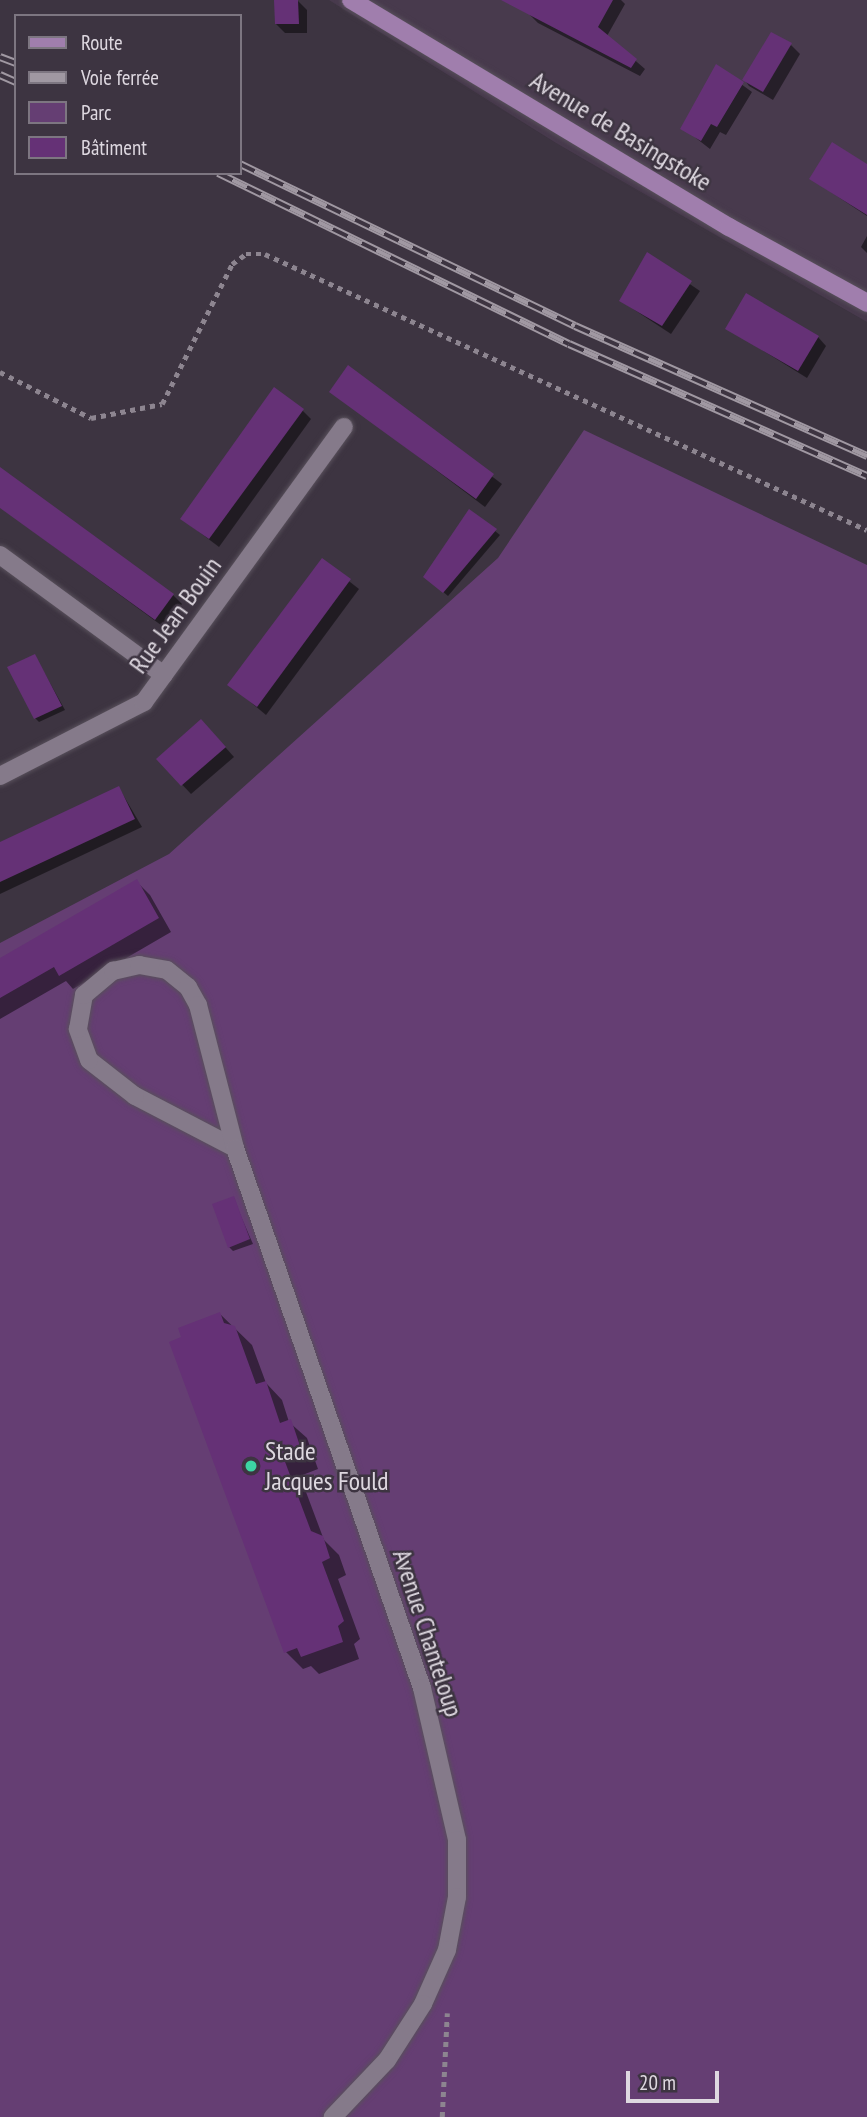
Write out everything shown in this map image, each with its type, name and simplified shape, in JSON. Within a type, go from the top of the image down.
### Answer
[{"type":"main road","name":"Avenue de Basingstoke","points":[[351,0],[729,227],[867,303]]},
{"type":"street","name":"Rue Jean Bouin","points":[[0,776],[144,702],[344,427]]},
{"type":"street","points":[[0,555],[164,675]]},
{"type":"street","name":"Avenue Chanteloup","points":[[235,1148],[135,1096],[89,1060],[78,1029],[85,995],[113,971],[139,965],[167,970],[188,987],[198,1005],[235,1148],[422,1688],[457,1840],[457,1897],[447,1950],[423,2004],[387,2060],[333,2117]]},
{"type":"path","points":[[0,372],[91,418],[162,404],[232,264],[246,254],[265,254],[867,530]]},
{"type":"path","points":[[442,2117],[447,2000]]},
{"type":"shaded area","points":[[329,0],[867,0],[867,322],[556,143]]},
{"type":"green space","points":[[584,430],[867,565],[867,2117],[0,2117],[0,943],[169,854],[498,558]]},
{"type":"building","points":[[274,0],[298,0],[299,24],[275,24]]},
{"type":"building","points":[[501,0],[613,0],[598,27],[637,59],[631,68]]},
{"type":"building","points":[[771,32],[792,43],[763,92],[742,80]]},
{"type":"building","points":[[716,64],[744,82],[717,127],[711,124],[701,141],[680,129]]},
{"type":"building","points":[[832,142],[867,164],[867,215],[809,179]]},
{"type":"building","points":[[647,252],[692,281],[662,326],[619,301]]},
{"type":"building","points":[[746,293],[819,336],[798,371],[725,329]]},
{"type":"building","points":[[348,365],[494,474],[476,499],[329,392]]},
{"type":"building","points":[[274,387],[304,409],[209,539],[180,519]]},
{"type":"building","points":[[0,467],[174,594],[155,620],[0,508]]},
{"type":"building","points":[[469,509],[497,529],[443,593],[423,577]]},
{"type":"building","points":[[322,558],[351,579],[257,707],[227,685]]},
{"type":"building","points":[[35,654],[62,706],[34,719],[7,667]]},
{"type":"building","points":[[201,719],[226,747],[181,786],[156,759]]},
{"type":"building","points":[[119,786],[135,819],[0,882],[0,842]]},
{"type":"building","points":[[137,879],[159,918],[59,976],[54,967],[0,998],[0,958]]},
{"type":"building","points":[[234,1196],[250,1239],[228,1248],[212,1204]]},
{"type":"building","points":[[220,1312],[224,1323],[235,1326],[256,1384],[266,1381],[280,1423],[291,1419],[302,1452],[284,1459],[311,1531],[323,1536],[330,1558],[322,1562],[344,1621],[338,1626],[343,1642],[301,1657],[297,1648],[284,1653],[169,1342],[181,1337],[178,1328]]},
{"type":"railway","points":[[0,57],[14,62]]},
{"type":"railway","points":[[0,75],[14,81]]},
{"type":"railway","points":[[242,165],[575,326],[867,456]]},
{"type":"railway","points":[[222,175],[569,344],[867,476]]},
{"type":"place","name":"Stade Jacques Fould","points":[[251,1466]]}]
